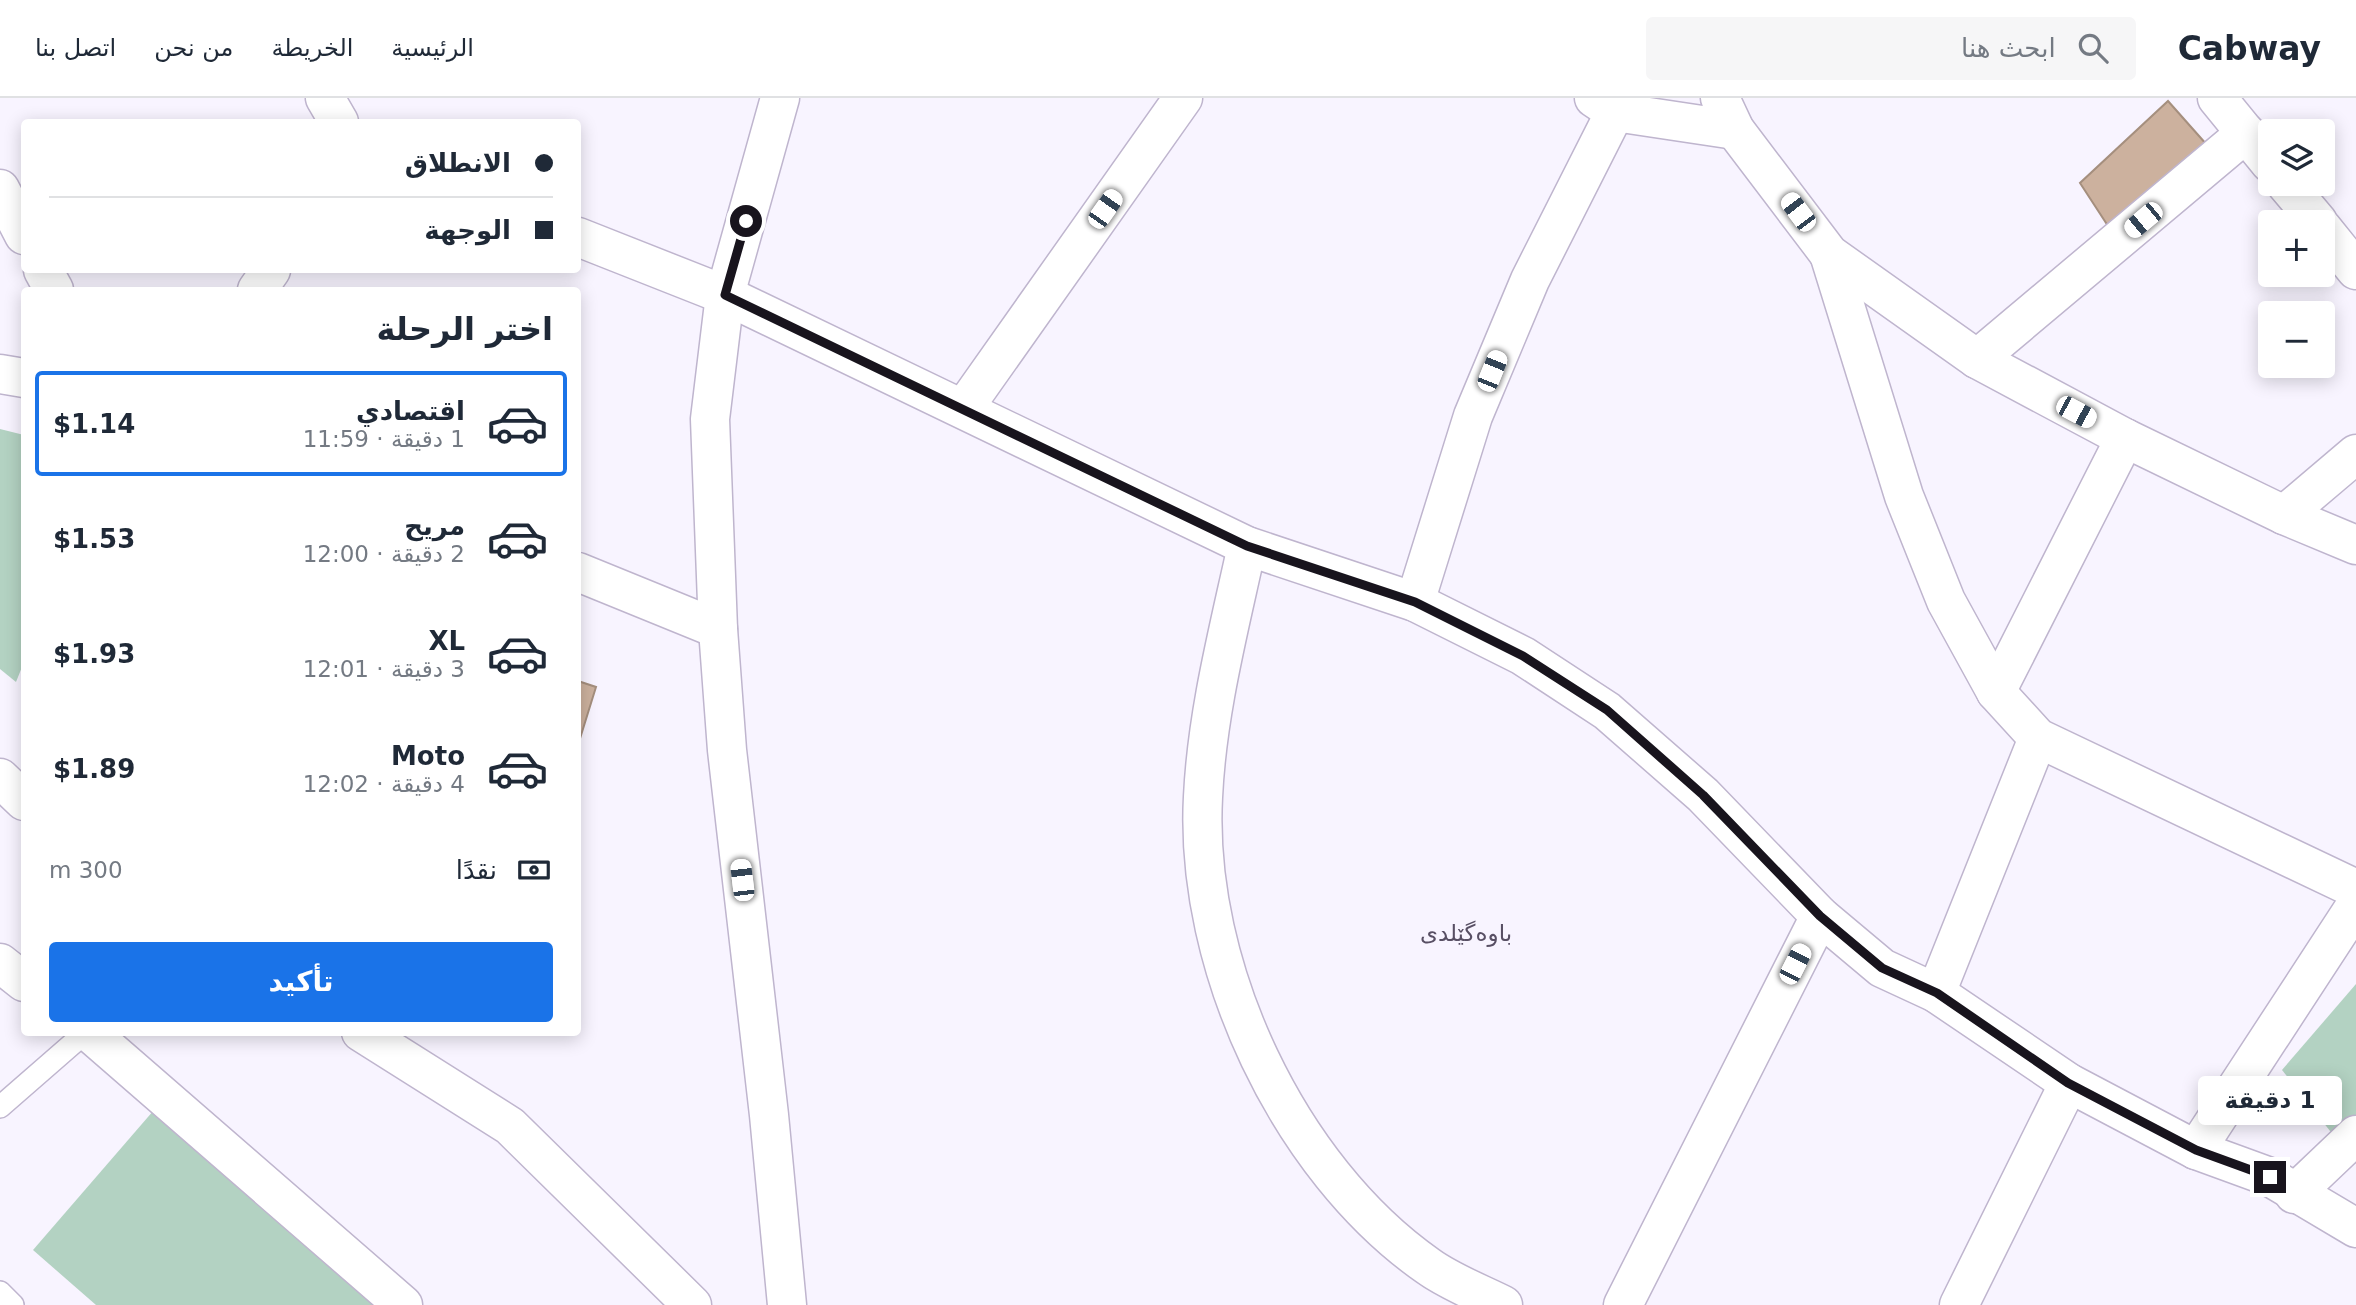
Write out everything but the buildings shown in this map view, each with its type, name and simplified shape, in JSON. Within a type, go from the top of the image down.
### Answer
[{"type":"street","points":[[325,98],[337,119]]},
{"type":"street","points":[[780,98],[725,295],[710,419],[718,629],[727,750],[769,1115],[787,1305]]},
{"type":"street","points":[[964,408],[1183,98]]},
{"type":"street","points":[[2217,98],[2258,148]]},
{"type":"street","points":[[1415,602],[1483,391],[1605,105],[1727,114],[1829,254],[1978,359],[2125,438],[2284,515],[2356,545]]},
{"type":"street","points":[[1978,359],[2246,133]]},
{"type":"street","points":[[0,189],[21,229]]},
{"type":"street","points":[[2296,196],[2308,210]]},
{"type":"street","points":[[581,238],[725,295],[1247,546],[1415,602],[1523,656],[1607,710],[1703,795],[1820,916],[1882,968],[1937,993],[2068,1083],[2196,1150],[2270,1177],[2294,1194],[2356,1228]]},
{"type":"street","points":[[2335,244],[2356,270]]},
{"type":"street","points":[[1829,254],[1904,496],[1946,601],[1996,692],[2038,738],[2356,889]]},
{"type":"street","points":[[0,374],[21,378]]},
{"type":"street","points":[[1996,692],[2125,438]]},
{"type":"street","points":[[2284,515],[2356,454]]},
{"type":"street","points":[[1247,546],[1210,720],[1203,799],[1206,878],[1225,975],[1259,1056],[1304,1138],[1365,1212],[1429,1267],[1503,1305]]},
{"type":"street","points":[[581,573],[718,629]]},
{"type":"street","points":[[1937,993],[2038,738]]},
{"type":"street","points":[[0,778],[21,798]]},
{"type":"street","points":[[2196,1150],[2356,905]]},
{"type":"street","points":[[1623,1305],[1820,916]]},
{"type":"street","points":[[0,963],[21,980]]},
{"type":"street","points":[[92,1036],[402,1305]]},
{"type":"street","points":[[367,1036],[510,1126],[692,1305]]},
{"type":"street","points":[[1959,1305],[2068,1083]]},
{"type":"street","points":[[2294,1194],[2356,1135]]},
{"type":"lane","points":[[0,1107],[82,1036]]},
{"type":"lane","points":[[0,1292],[13,1305]]},
{"type":"green space","points":[[0,429],[21,434],[21,670],[16,682],[0,669]]},
{"type":"green space","points":[[2356,984],[2356,1164],[2282,1070]]},
{"type":"green space","points":[[154,1110],[377,1305],[96,1305],[33,1250]]},
{"type":"district","name":"باوەگێلدی","points":[[1466,933]]},
{"type":"route","points":[[746,221],[725,295],[1247,546],[1415,602],[1523,656],[1607,710],[1703,795],[1820,916],[1882,968],[1937,993],[2068,1083],[2196,1150],[2270,1177]]}]
